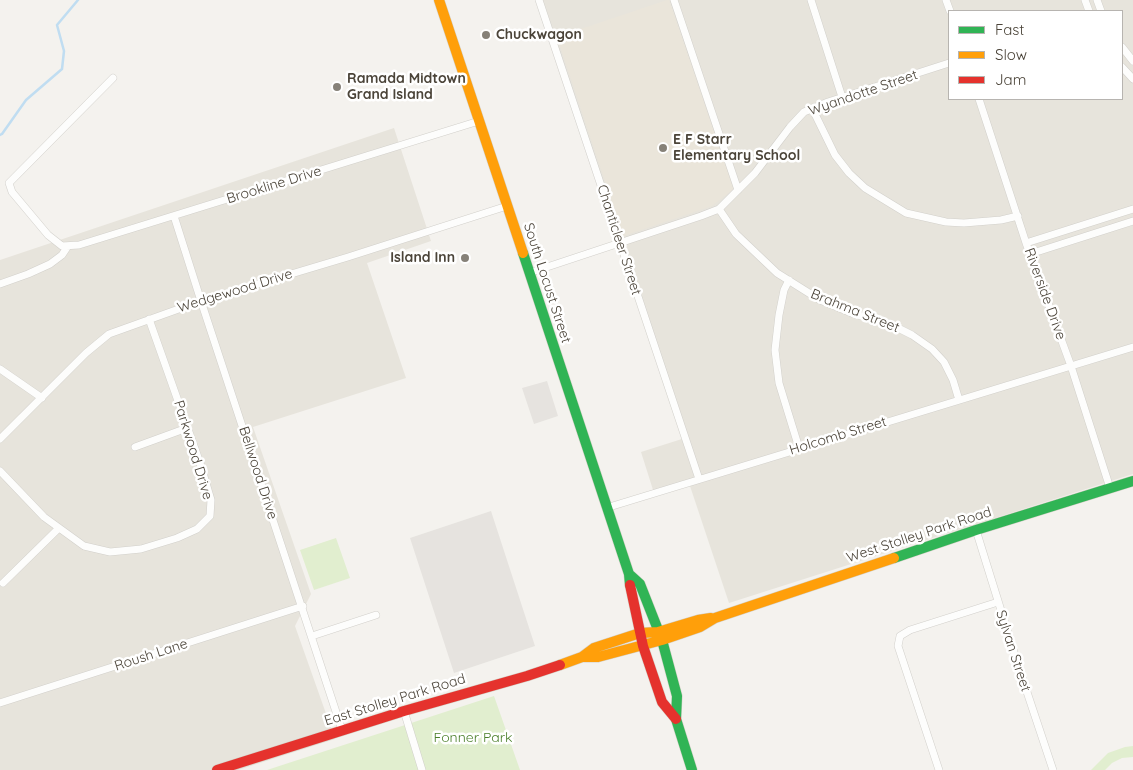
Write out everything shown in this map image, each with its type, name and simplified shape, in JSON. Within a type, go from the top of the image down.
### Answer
[{"type":"main road","name":"South Locust Street","points":[[439,0],[629,574],[630,588],[643,646],[662,702],[676,719]]},
{"type":"main road","name":"West Stolley Park Road","points":[[643,646],[660,636],[700,627],[715,618],[976,530],[1133,481]]},
{"type":"main road","name":"South Locust Street","points":[[629,574],[640,584],[660,636],[677,696],[676,719],[692,770]]},
{"type":"main road","name":"West Stolley Park Road","points":[[640,633],[660,636]]},
{"type":"main road","name":"East Stolley Park Road","points":[[217,770],[404,711],[527,676],[582,657],[594,648],[640,633]]},
{"type":"main road","name":"East Stolley Park Road","points":[[582,657],[598,658],[643,646]]},
{"type":"street","name":"Chanticleer Street","points":[[539,0],[699,479]]},
{"type":"street","points":[[674,0],[738,190]]},
{"type":"street","points":[[811,0],[842,97]]},
{"type":"street","points":[[1123,48],[1133,61]]},
{"type":"street","name":"Wyandotte Street","points":[[529,273],[719,209],[755,173],[790,127],[804,112],[842,97],[948,63]]},
{"type":"street","points":[[1123,68],[1133,79]]},
{"type":"street","points":[[68,246],[62,246],[48,235],[12,192],[9,183],[113,78]]},
{"type":"street","name":"Riverside Drive","points":[[979,100],[1026,243],[1071,366],[1110,488]]},
{"type":"street","points":[[812,108],[835,155],[849,172],[865,188],[906,213],[955,223],[1001,220],[1018,216]]},
{"type":"street","name":"Brookline Drive","points":[[68,246],[79,245],[479,121]]},
{"type":"street","name":"Wedgewood Drive","points":[[0,439],[86,353],[109,334],[201,301],[348,257],[507,206]]},
{"type":"street","name":"Brahma Street","points":[[719,209],[736,234],[777,273],[820,300],[854,314],[888,323],[912,335],[932,349],[944,362],[960,400]]},
{"type":"street","points":[[1026,243],[1133,209]]},
{"type":"street","name":"Bellwood Drive","points":[[174,216],[342,730]]},
{"type":"street","points":[[1030,254],[1133,221]]},
{"type":"street","points":[[0,284],[50,264],[62,255],[68,246]]},
{"type":"street","points":[[789,280],[784,290],[775,350],[779,383],[798,448]]},
{"type":"street","name":"Parkwood Drive","points":[[0,471],[44,516],[84,546],[110,552],[141,549],[177,538],[198,529],[210,516],[211,500],[150,319]]},
{"type":"street","name":"Holcomb Street","points":[[606,508],[1133,346]]},
{"type":"street","points":[[0,369],[42,398]]},
{"type":"street","points":[[135,447],[187,428]]},
{"type":"street","points":[[3,583],[59,528]]},
{"type":"street","name":"Sylvan Street","points":[[976,530],[1053,770]]},
{"type":"street","points":[[939,770],[898,646],[900,636],[910,630],[998,602]]},
{"type":"street","name":"Roush Lane","points":[[0,703],[302,606]]},
{"type":"street","points":[[312,636],[376,615]]},
{"type":"street","points":[[404,711],[422,770]]},
{"type":"shaded area","points":[[539,0],[1133,0],[1133,474],[729,603],[689,483],[654,493],[641,452],[685,438]]},
{"type":"shaded area","points":[[669,0],[734,189],[712,206],[623,236],[557,37]]},
{"type":"shaded area","points":[[394,128],[431,241],[367,263],[406,378],[253,427],[311,594],[295,626],[335,739],[238,770],[0,770],[0,260]]},
{"type":"shaded area","points":[[547,381],[558,416],[534,424],[522,388]]},
{"type":"shaded area","points":[[491,511],[535,646],[454,673],[410,538]]},
{"type":"green space","points":[[336,538],[350,578],[314,590],[300,550]]},
{"type":"green space","name":"Fonner Park","points":[[494,696],[520,770],[267,770]]},
{"type":"green space","points":[[1133,746],[1133,757],[1122,758],[1112,763],[1105,770],[1091,770],[1108,753]]},
{"type":"waterway","points":[[0,135],[26,100],[62,69],[64,51],[57,25],[78,0]]},
{"type":"traffic: fast","points":[[523,253],[629,574],[630,585]]},
{"type":"traffic: fast","points":[[894,558],[976,530],[1133,481]]},
{"type":"traffic: fast","points":[[629,574],[640,584],[662,640],[677,696],[676,719],[692,770]]},
{"type":"traffic: slow","points":[[439,0],[523,253]]},
{"type":"traffic: slow","points":[[582,657],[598,657],[662,640],[700,627],[715,618],[894,558]]},
{"type":"traffic: slow","points":[[560,665],[582,657],[594,648],[640,633],[658,632],[711,618]]},
{"type":"traffic: jam","points":[[630,585],[643,646],[662,702],[676,719]]},
{"type":"traffic: jam","points":[[217,770],[404,711],[560,665]]},
{"type":"place","name":"Chuckwagon","points":[[486,35]]},
{"type":"place","name":"Ramada Midtown Grand Island","points":[[337,87]]},
{"type":"place","name":"E F Starr Elementary School","points":[[663,148]]},
{"type":"place","name":"Island Inn","points":[[465,258]]}]
